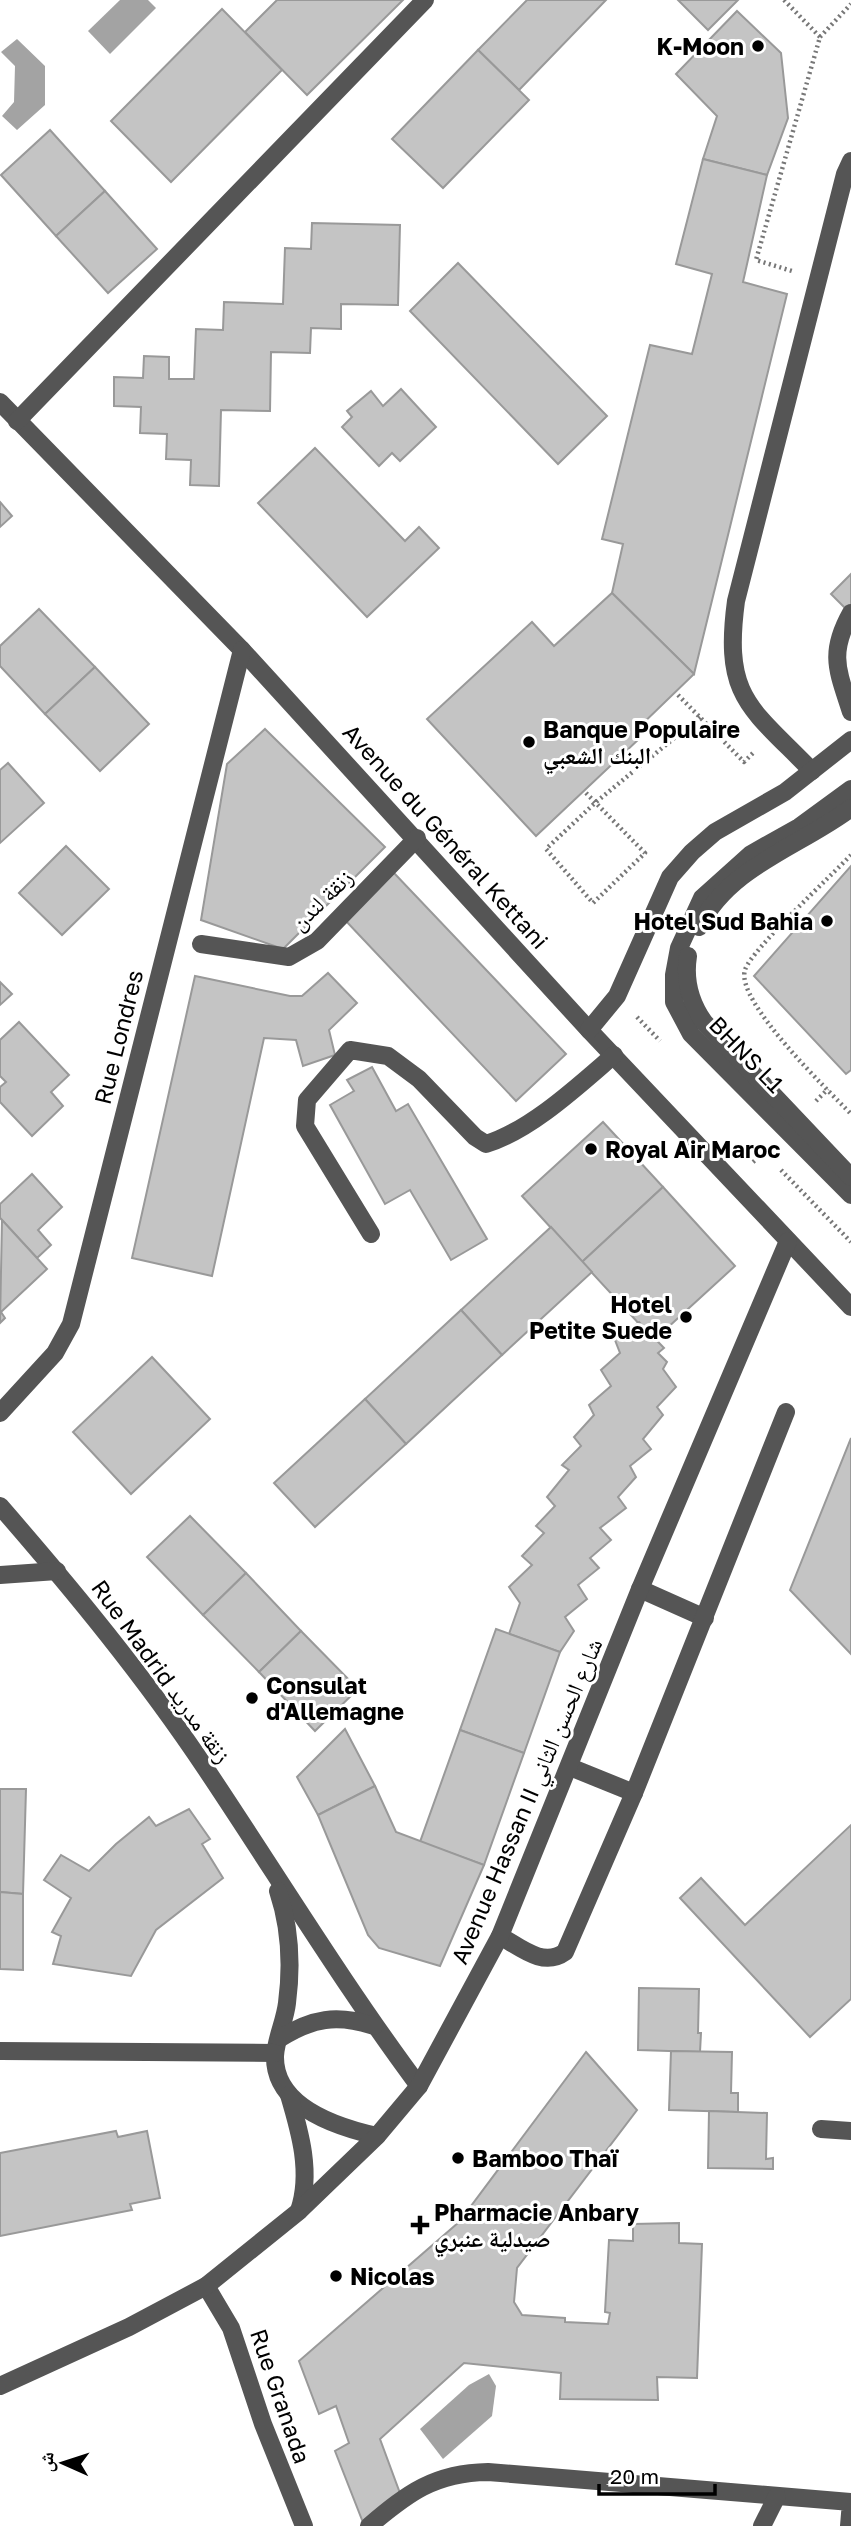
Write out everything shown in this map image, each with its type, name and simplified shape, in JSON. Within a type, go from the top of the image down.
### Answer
[{"type":"street","points":[[17,421],[425,0]]},
{"type":"street","points":[[813,771],[751,711],[737,685],[731,638],[736,601],[851,161]]},
{"type":"street","name":"Avenue du Général Kettani","points":[[0,402],[242,650],[589,1030],[851,1307]]},
{"type":"street","points":[[851,613],[839,633],[835,649],[836,664],[851,712]]},
{"type":"street","name":"Rue Londres","points":[[0,1413],[55,1353],[71,1324],[242,650]]},
{"type":"street","points":[[589,1030],[617,996],[655,906],[677,868],[715,832],[785,792],[851,740]]},
{"type":"street","name":"BHNS L1","points":[[851,789],[799,827],[751,854],[702,898],[679,948],[674,975],[674,1002],[691,1034],[851,1195]]},
{"type":"street","points":[[851,808],[826,827],[779,851],[733,883],[701,923],[688,958],[686,976],[690,995],[704,1022],[851,1177]]},
{"type":"street","name":"زنقة لندن","points":[[201,944],[289,957],[317,941],[416,838]]},
{"type":"street","points":[[371,1234],[305,1126],[307,1100],[350,1050],[388,1056],[419,1079],[475,1137],[486,1144],[501,1140],[569,1094],[614,1055]]},
{"type":"street","name":"Avenue Hassan II شارع الحسن الثاني","points":[[0,2386],[129,2327],[206,2286],[298,2212],[377,2137],[419,2086],[500,1936],[640,1589],[788,1241]]},
{"type":"street","points":[[500,1936],[546,1959],[557,1958],[565,1952],[635,1793],[786,1412]]},
{"type":"street","name":"Rue Madrid زنقة مدريد","points":[[0,1506],[57,1571],[135,1668],[206,1769],[272,1874],[374,2026],[419,2086]]},
{"type":"street","points":[[0,1575],[57,1571]]},
{"type":"street","points":[[640,1589],[705,1618]]},
{"type":"street","points":[[570,1767],[635,1793]]},
{"type":"street","name":"Rue Madrid زنقة مدريد","points":[[272,1874],[283,1906],[289,1940],[287,2006],[277,2046],[280,2082],[289,2095],[304,2160],[304,2194],[298,2212]]},
{"type":"street","points":[[0,2052],[277,2046],[300,2025],[325,2018],[350,2018],[374,2026]]},
{"type":"street","points":[[289,2095],[330,2122],[377,2137]]},
{"type":"street","points":[[821,2129],[851,2131]]},
{"type":"street","name":"Rue Granada","points":[[206,2286],[231,2328],[263,2424],[304,2526]]},
{"type":"street","points":[[369,2526],[417,2488],[464,2472],[850,2502],[849,2526]]},
{"type":"street","points":[[762,2526],[776,2496]]},
{"type":"path","points":[[784,0],[820,37]]},
{"type":"path","points":[[820,280],[756,260],[820,37],[851,4]]},
{"type":"path","points":[[678,695],[744,762],[774,732]]},
{"type":"path","points":[[586,793],[596,802],[645,853],[593,903],[545,849],[596,802],[700,717]]},
{"type":"path","points":[[851,855],[758,951],[745,970],[745,990],[758,1012],[851,1114]]},
{"type":"shaded area","points":[[120,0],[148,0],[156,8],[110,54],[88,31]]},
{"type":"shaded area","points":[[17,39],[45,66],[45,105],[17,130],[2,116],[14,102],[15,66],[1,52]]},
{"type":"shaded area","points":[[489,2374],[496,2386],[492,2416],[443,2459],[420,2429],[469,2385]]},
{"type":"building","points":[[277,0],[403,0],[307,95],[245,32]]},
{"type":"building","points":[[527,0],[606,0],[519,90],[478,50]]},
{"type":"building","points":[[678,0],[738,0],[708,30]]},
{"type":"building","points":[[222,9],[282,70],[171,182],[111,121]]},
{"type":"building","points":[[737,11],[781,53],[788,118],[767,175],[703,159],[717,116],[676,74]]},
{"type":"building","points":[[478,50],[529,100],[443,188],[392,139]]},
{"type":"building","points":[[50,130],[105,191],[56,236],[1,175]]},
{"type":"building","points":[[703,159],[767,175],[743,282],[787,294],[694,674],[612,593],[623,544],[602,539],[650,345],[692,354],[712,274],[676,264]]},
{"type":"building","points":[[105,191],[157,249],[108,293],[56,236]]},
{"type":"building","points":[[312,223],[400,225],[398,305],[341,304],[341,329],[311,328],[310,353],[271,352],[270,411],[221,410],[219,486],[190,485],[191,460],[166,459],[167,434],[140,433],[141,407],[114,406],[114,377],[143,378],[144,356],[169,357],[169,379],[194,379],[196,329],[223,330],[224,302],[283,304],[285,248],[311,249]]},
{"type":"building","points":[[458,263],[607,416],[558,464],[410,311]]},
{"type":"building","points":[[401,389],[436,427],[400,461],[392,453],[379,466],[342,427],[352,417],[347,411],[371,391],[383,406]]},
{"type":"building","points":[[315,448],[405,541],[419,527],[439,548],[367,617],[258,503]]},
{"type":"building","points":[[0,502],[12,516],[0,527]]},
{"type":"building","points":[[851,574],[851,614],[831,594]]},
{"type":"building","points":[[612,593],[694,674],[634,732],[640,738],[536,836],[427,719],[532,622],[554,646]]},
{"type":"building","points":[[39,609],[95,667],[45,714],[0,666],[0,646]]},
{"type":"building","points":[[95,667],[149,724],[100,771],[45,714]]},
{"type":"building","points":[[265,729],[385,847],[283,949],[201,920],[227,764]]},
{"type":"building","points":[[8,763],[44,803],[0,843],[0,770]]},
{"type":"building","points":[[66,846],[109,889],[62,935],[19,893]]},
{"type":"building","name":"Hotel Sud Bahia","points":[[851,866],[851,1070],[846,1074],[754,976]]},
{"type":"building","points":[[394,873],[566,1054],[516,1101],[345,920]]},
{"type":"building","points":[[328,973],[357,1003],[329,1030],[335,1055],[303,1066],[296,1040],[264,1038],[212,1276],[132,1258],[195,976],[290,996],[302,996]]},
{"type":"building","points":[[0,982],[12,994],[0,1005]]},
{"type":"building","points":[[19,1022],[69,1075],[51,1092],[63,1106],[32,1136],[0,1102],[0,1087],[6,1082],[0,1076],[0,1040]]},
{"type":"building","points":[[372,1067],[396,1111],[408,1104],[487,1239],[451,1260],[410,1190],[385,1204],[330,1105],[354,1091],[347,1080]]},
{"type":"building","points":[[603,1122],[663,1187],[582,1262],[522,1196]]},
{"type":"building","points":[[32,1174],[62,1207],[38,1230],[51,1245],[37,1258],[0,1218],[0,1204]]},
{"type":"building","points":[[663,1187],[735,1266],[654,1340],[582,1262]]},
{"type":"building","points":[[2,1220],[47,1269],[1,1312],[5,1318],[0,1323]]},
{"type":"building","points":[[551,1227],[592,1272],[502,1355],[461,1310]]},
{"type":"building","points":[[461,1310],[502,1355],[406,1444],[365,1399]]},
{"type":"building","points":[[639,1322],[664,1348],[658,1353],[667,1362],[663,1369],[676,1387],[657,1407],[663,1415],[643,1439],[651,1449],[630,1466],[636,1477],[618,1497],[626,1508],[600,1528],[611,1540],[590,1558],[599,1568],[578,1585],[587,1599],[565,1617],[574,1631],[560,1652],[509,1634],[520,1603],[509,1587],[532,1565],[522,1556],[544,1533],[536,1526],[555,1506],[547,1497],[569,1470],[562,1465],[581,1446],[574,1437],[594,1415],[589,1405],[611,1386],[601,1370],[620,1353],[615,1340]]},
{"type":"building","points":[[152,1357],[210,1419],[131,1494],[73,1432]]},
{"type":"building","points":[[365,1399],[406,1444],[315,1527],[274,1483]]},
{"type":"building","points":[[851,1438],[851,1654],[790,1590]]},
{"type":"building","points":[[190,1516],[246,1573],[203,1615],[147,1557]]},
{"type":"building","points":[[246,1573],[301,1631],[259,1672],[203,1615]]},
{"type":"building","points":[[496,1629],[560,1652],[524,1753],[460,1730]]},
{"type":"building","points":[[301,1631],[358,1689],[315,1731],[259,1672]]},
{"type":"building","points":[[345,1729],[375,1786],[318,1815],[297,1777]]},
{"type":"building","points":[[460,1730],[524,1753],[484,1865],[420,1842]]},
{"type":"building","points":[[375,1786],[396,1832],[484,1865],[440,1966],[379,1948],[368,1935],[318,1815]]},
{"type":"building","points":[[0,1789],[26,1789],[23,1894],[0,1892]]},
{"type":"building","points":[[189,1809],[210,1839],[202,1844],[223,1878],[156,1930],[131,1976],[53,1964],[61,1936],[52,1932],[71,1898],[44,1880],[61,1855],[89,1871],[149,1817],[156,1826]]},
{"type":"building","points":[[851,1825],[851,1999],[810,2037],[680,1898],[701,1878],[745,1925]]},
{"type":"building","points":[[0,1892],[23,1894],[23,1970],[0,1969]]},
{"type":"building","points":[[639,1988],[699,1989],[700,2052],[638,2050]]},
{"type":"building","points":[[671,2051],[732,2052],[731,2093],[738,2093],[738,2112],[669,2110]]},
{"type":"building","points":[[586,2052],[637,2110],[517,2268],[514,2302],[522,2315],[565,2318],[565,2322],[608,2324],[610,2313],[605,2312],[609,2240],[633,2241],[633,2224],[679,2223],[679,2243],[702,2244],[697,2378],[657,2377],[658,2400],[560,2399],[561,2373],[464,2363],[380,2439],[401,2496],[364,2525],[335,2451],[349,2443],[336,2406],[319,2414],[299,2361],[459,2222]]},
{"type":"building","points":[[709,2111],[767,2113],[766,2159],[773,2158],[773,2169],[708,2168]]},
{"type":"building","points":[[116,2131],[118,2137],[147,2131],[160,2198],[130,2204],[132,2210],[0,2236],[0,2153]]},
{"type":"place","name":"K-Moon","points":[[758,46]]},
{"type":"place","name":"Banque Populaire البنك الشعبي","points":[[529,742]]},
{"type":"place","name":"Hotel Sud Bahia","points":[[827,921]]},
{"type":"place","name":"Royal Air Maroc","points":[[591,1149]]},
{"type":"place","name":"Hotel Petite Suede","points":[[686,1317]]},
{"type":"place","name":"Consulat d'Allemagne","points":[[252,1698]]},
{"type":"place","name":"Bamboo Thaï","points":[[458,2158]]},
{"type":"place","name":"Pharmacie Anbary صيدلية عنبري","points":[[420,2225]]},
{"type":"place","name":"Nicolas","points":[[336,2276]]}]
